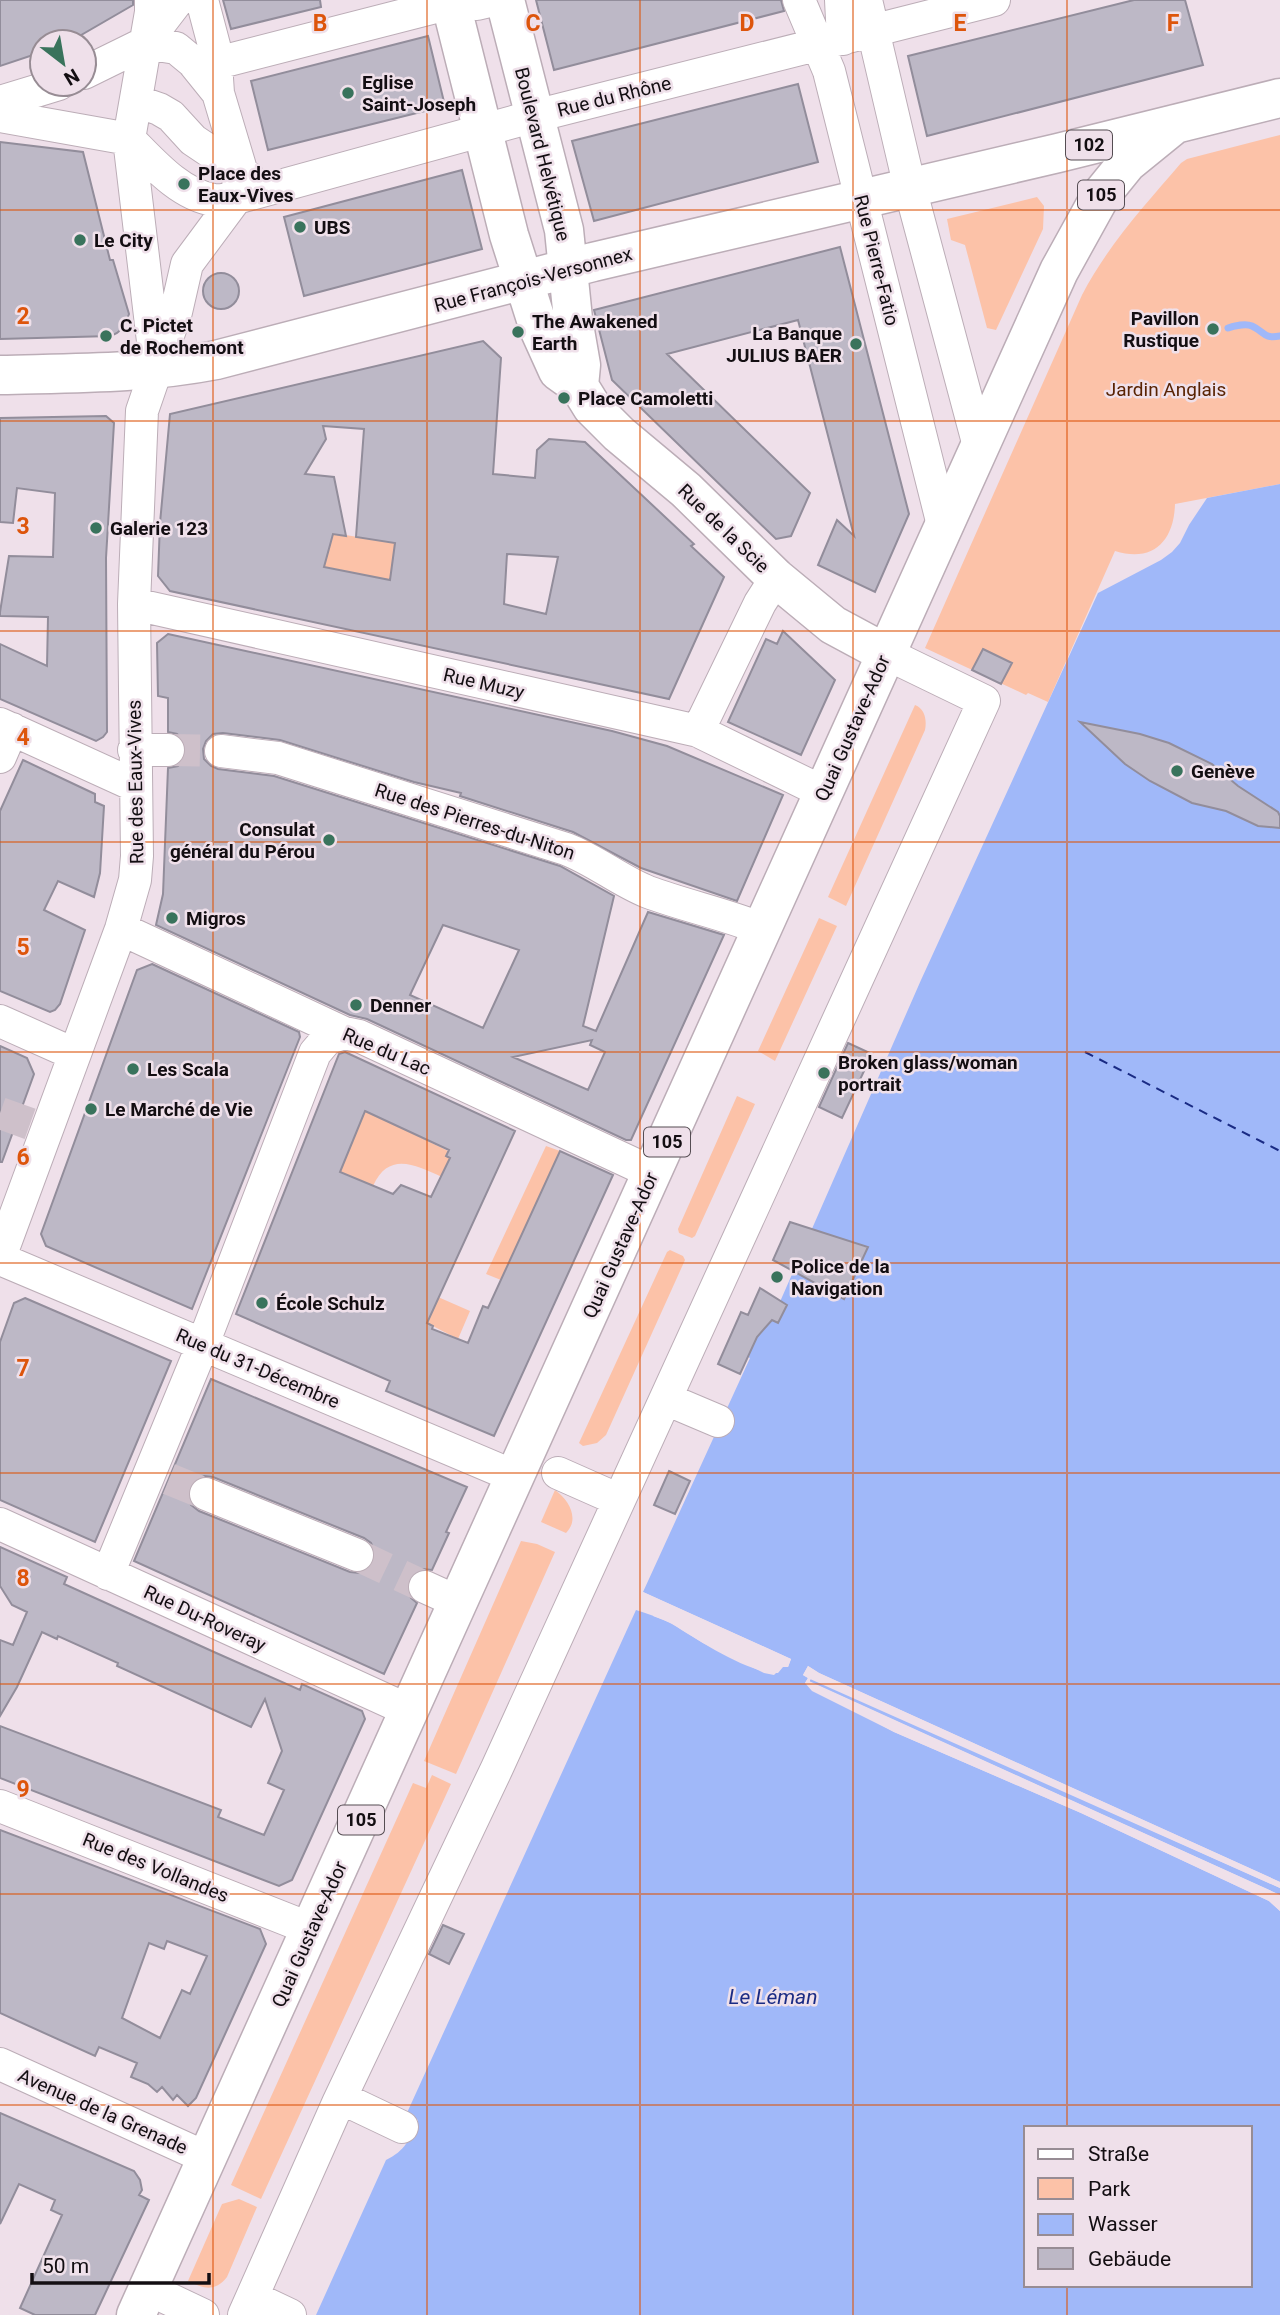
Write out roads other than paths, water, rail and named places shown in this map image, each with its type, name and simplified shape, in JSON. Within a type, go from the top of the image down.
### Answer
[{"type":"main road","name":"Boulevard Helvétique","points":[[505,0],[565,230],[568,269]]},
{"type":"main road","points":[[451,2],[509,236],[539,329],[558,371],[579,386]]},
{"type":"main road","name":"102","points":[[910,188],[1280,98]]},
{"type":"main road","name":"Quai Gustave-Ador","points":[[142,2302],[410,1711],[441,1594],[516,1477],[1059,271],[1101,195],[1127,163],[1175,124]]},
{"type":"main road","name":"Rue François-Versonnex","points":[[156,370],[216,360],[568,269],[910,188]]},
{"type":"main road","points":[[568,269],[581,365],[579,386]]},
{"type":"main road","name":"102","points":[[0,375],[156,370]]},
{"type":"main road","name":"Rue de la Scie","points":[[579,386],[592,407],[618,434],[686,490],[776,578],[833,625],[885,653]]},
{"type":"street","points":[[151,0],[129,139],[156,370]]},
{"type":"street","points":[[98,66],[145,43],[178,0]]},
{"type":"street","points":[[202,0],[218,78],[249,181]]},
{"type":"street","points":[[218,78],[451,2],[477,4],[494,0]]},
{"type":"street","name":"Rue Pierre-Fatio","points":[[799,0],[831,42],[829,71],[943,525]]},
{"type":"street","points":[[819,0],[831,42]]},
{"type":"street","points":[[831,42],[841,0]]},
{"type":"street","points":[[866,0],[910,188],[979,446]]},
{"type":"street","name":"Rue du Rhône","points":[[249,181],[483,130],[994,0]]},
{"type":"street","points":[[145,43],[176,48],[218,78]]},
{"type":"street","points":[[0,102],[28,95]]},
{"type":"street","points":[[136,101],[171,116],[193,140],[249,181]]},
{"type":"street","points":[[0,116],[129,139],[163,172],[203,197],[216,200],[249,181]]},
{"type":"street","points":[[156,370],[176,313],[187,264],[249,181]]},
{"type":"street","name":"Rue des Eaux-Vives","points":[[0,1258],[121,929],[135,880],[134,604],[142,411],[156,370]]},
{"type":"street","points":[[698,731],[760,603],[776,578]]},
{"type":"street","name":"Rue Muzy","points":[[134,604],[698,731],[823,792]]},
{"type":"street","points":[[290,2315],[248,2306],[341,2098],[497,1768],[984,701],[885,653]]},
{"type":"street","points":[[4,737],[136,786]]},
{"type":"street","points":[[134,750],[168,750]]},
{"type":"street","name":"Rue des Pierres-du-Niton","points":[[221,751],[278,758],[554,845],[584,856],[645,890],[762,929]]},
{"type":"street","name":"Rue du Lac","points":[[121,929],[344,1033],[359,1036],[441,1073],[653,1173]]},
{"type":"street","points":[[0,1021],[74,1054]]},
{"type":"street","points":[[108,1574],[160,1475],[202,1344],[315,1053],[327,1039],[344,1033]]},
{"type":"street","name":"Rue du 31-Décembre","points":[[0,1258],[516,1477]]},
{"type":"street","points":[[666,1399],[718,1421]]},
{"type":"street","points":[[558,1474],[619,1500]]},
{"type":"street","points":[[206,1494],[357,1555]]},
{"type":"street","name":"Rue Du-Roveray","points":[[0,1524],[410,1711]]},
{"type":"street","name":"Rue des Vollandes","points":[[0,1806],[311,1929]]},
{"type":"street","name":"Avenue de la Grenade","points":[[0,2064],[207,2158]]},
{"type":"street","points":[[341,2098],[402,2127]]},
{"type":"street","points":[[142,2302],[203,2315]]},
{"type":"water","name":"Le Léman","points":[[1280,484],[1280,1882],[808,1666],[803,1675],[808,1678],[805,1683],[894,1732],[1081,1813],[1269,1901],[1280,1911],[1280,2315],[316,2315],[386,2160],[406,2144],[418,2120],[406,2115],[636,1610],[668,1622],[752,1668],[778,1673],[783,1667],[788,1667],[791,1659],[643,1592],[750,1358],[748,1357],[761,1326],[772,1320],[921,980],[1098,593],[1172,552],[1207,498]]},
{"type":"water","points":[[812,1678],[1280,1888],[1280,1895],[809,1681]]},
{"type":"waterway","points":[[1228,328],[1249,325],[1267,336],[1280,336]]},
{"type":"tunnel","points":[[168,750],[221,751]]},
{"type":"tunnel","points":[[0,1113],[47,1130]]},
{"type":"tunnel","points":[[169,1479],[206,1494]]},
{"type":"tunnel","points":[[357,1555],[425,1587]]},
{"type":"place","name":"Eglise Saint-Joseph","points":[[348,93]]},
{"type":"place","name":"Place des Eaux-Vives","points":[[184,184]]},
{"type":"place","name":"UBS","points":[[300,227]]},
{"type":"place","name":"Le City","points":[[80,240]]},
{"type":"place","name":"Pavillon Rustique","points":[[1213,329]]},
{"type":"place","name":"The Awakened Earth","points":[[518,332]]},
{"type":"place","name":"C. Pictet de Rochemont","points":[[106,336]]},
{"type":"place","name":"La Banque JULIUS BAER","points":[[856,344]]},
{"type":"place","name":"Place Camoletti","points":[[564,398]]},
{"type":"place","name":"Galerie 123","points":[[96,528]]},
{"type":"place","name":"Genève","points":[[1177,771]]},
{"type":"place","name":"Consulat général du Pérou","points":[[329,840]]},
{"type":"place","name":"Migros","points":[[172,918]]},
{"type":"place","name":"Denner","points":[[356,1005]]},
{"type":"place","name":"Les Scala","points":[[133,1069]]},
{"type":"place","name":"Broken glass/woman portrait","points":[[824,1073]]},
{"type":"place","name":"Le Marché de Vie","points":[[91,1109]]},
{"type":"place","name":"Police de la Navigation","points":[[777,1277]]},
{"type":"place","name":"École Schulz","points":[[262,1303]]},
{"type":"park label","name":"Jardin Anglais","points":[[1166,389]]}]
